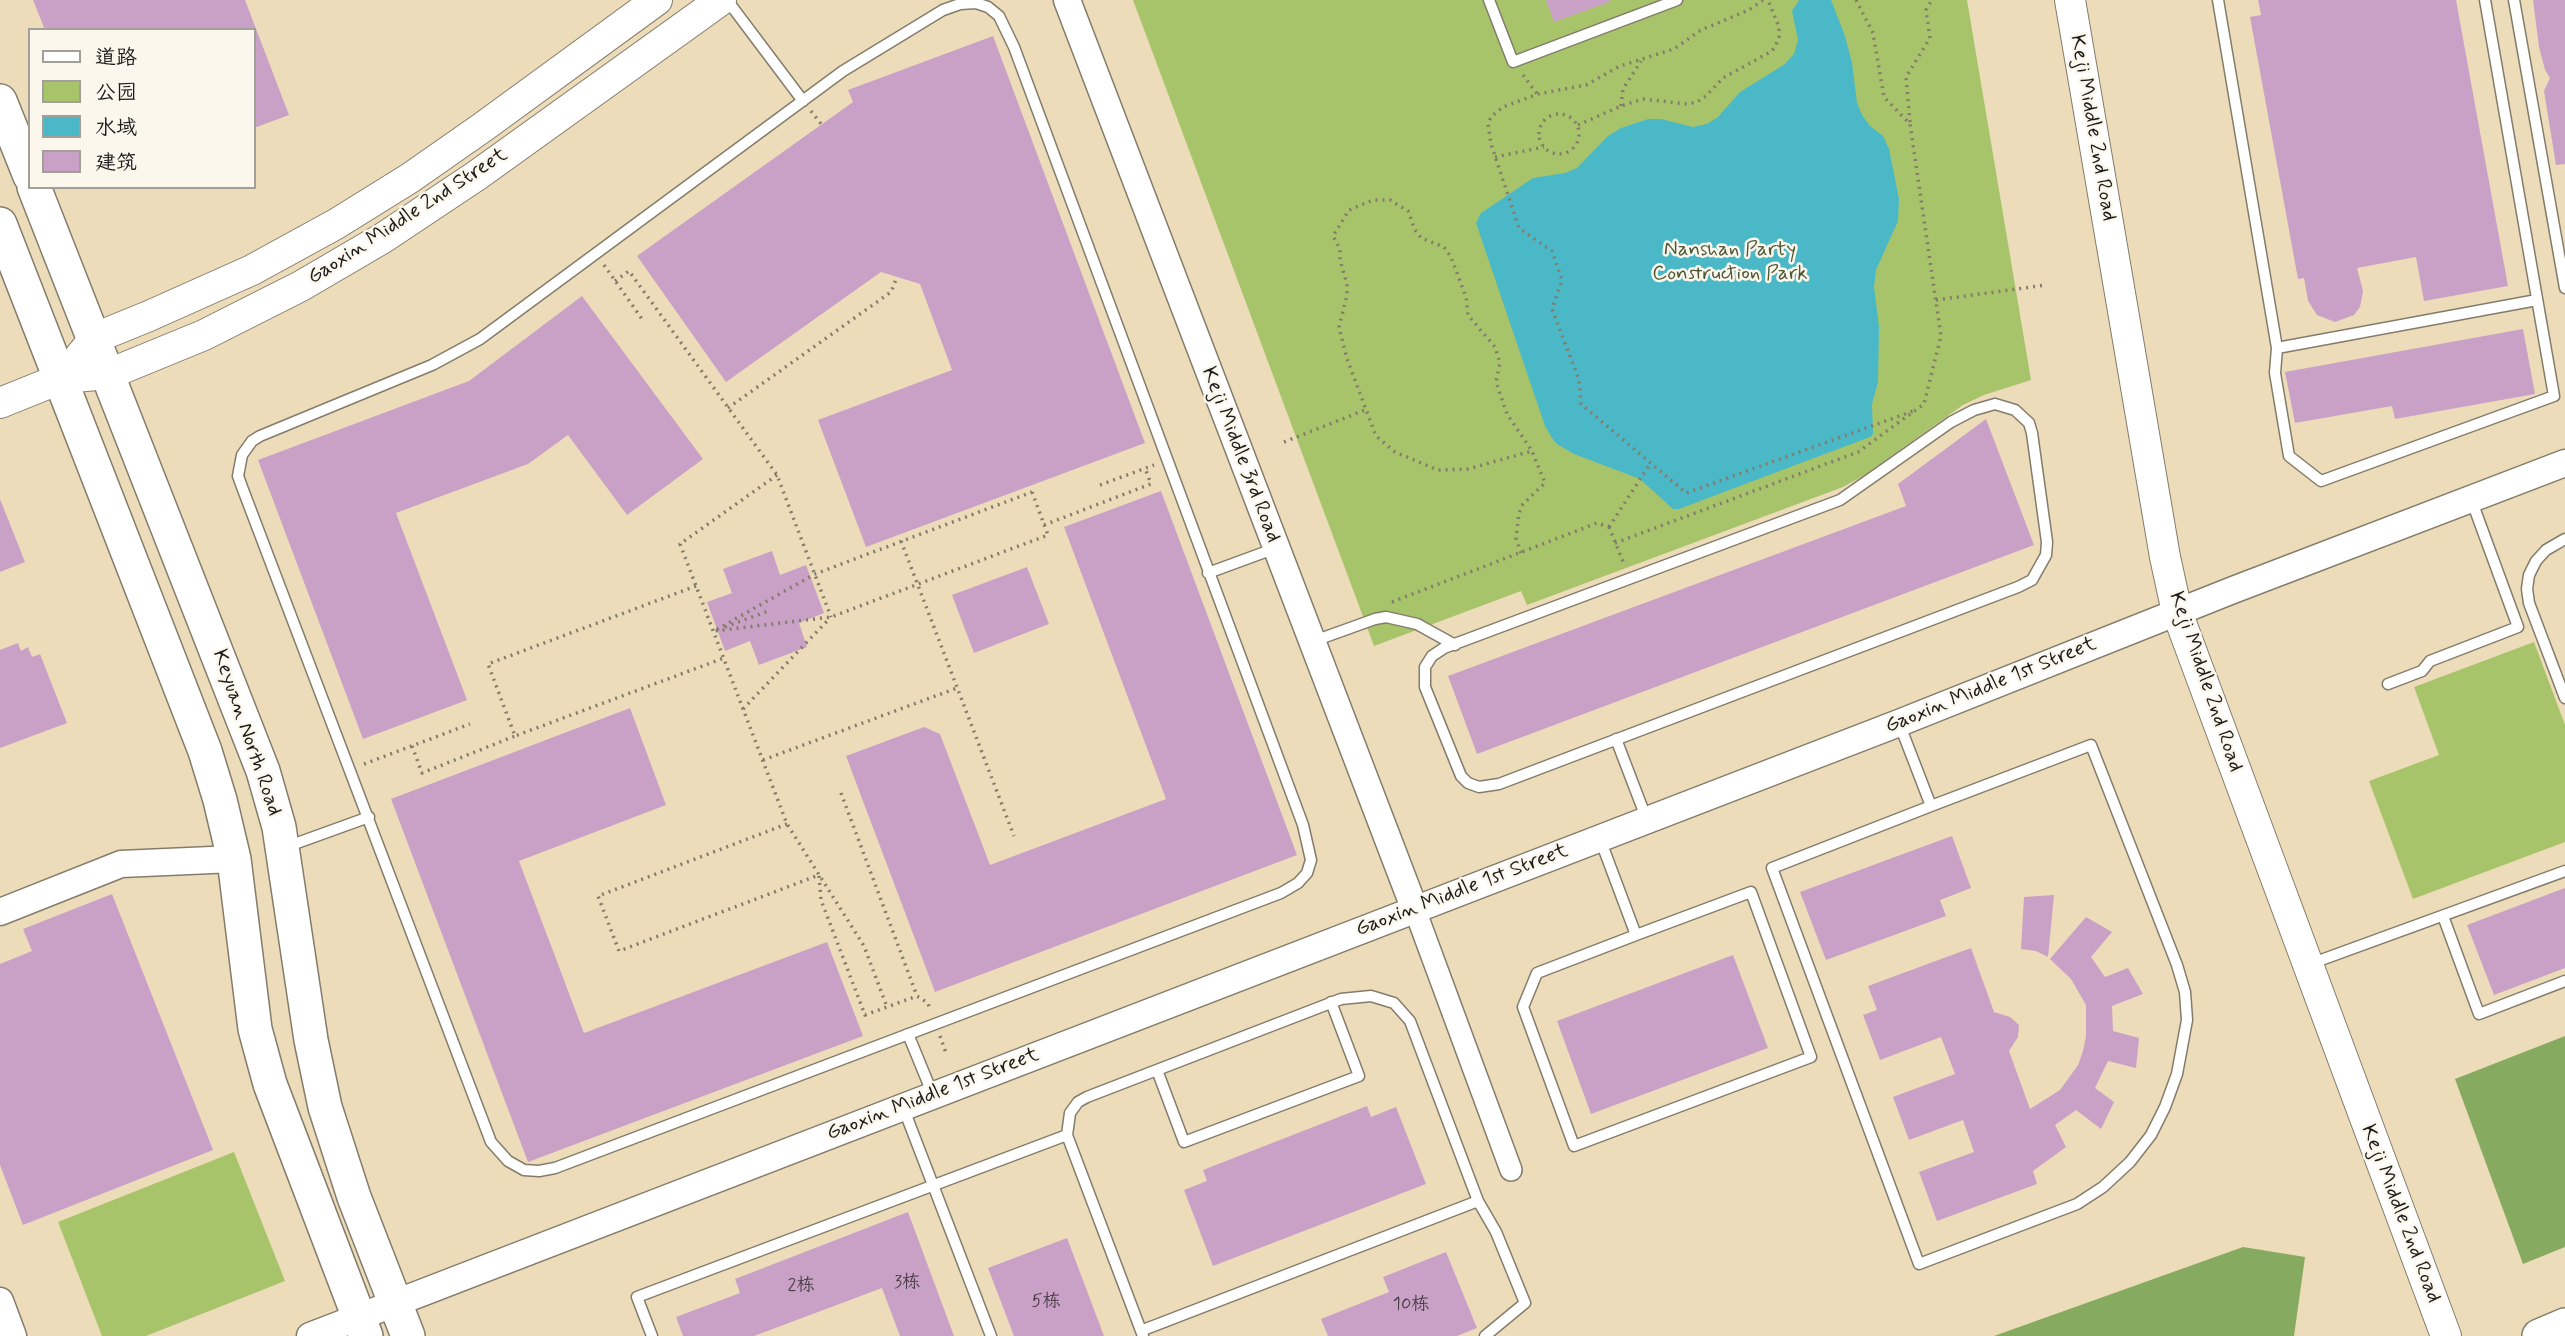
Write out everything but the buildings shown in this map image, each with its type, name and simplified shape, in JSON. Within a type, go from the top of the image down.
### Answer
[{"type":"main road","name":"Gaoxin Middle 2nd Street","points":[[62,378],[94,338],[252,270],[336,224],[410,178],[657,0]]},
{"type":"main road","name":"Gaoxin Middle 2nd Street","points":[[62,378],[109,374],[204,334],[301,286],[383,238],[476,176],[721,0]]},
{"type":"main road","name":"Keji Middle 2nd Road","points":[[2070,0],[2165,557],[2177,612],[2446,1336]]},
{"type":"main road","points":[[0,101],[28,171]]},
{"type":"main road","name":"Keyuan North Road","points":[[35,189],[258,758],[279,827],[311,1040],[325,1107],[354,1197],[408,1336]]},
{"type":"main road","points":[[0,223],[189,704],[220,800],[234,859],[255,1029],[270,1084],[363,1327]]},
{"type":"main road","points":[[0,403],[62,378]]},
{"type":"main road","points":[[2539,1336],[2565,1325]]},
{"type":"street","name":"Keji Middle 3rd Road","points":[[1067,0],[1415,910]]},
{"type":"street","name":"Gaoxin Middle 1st Street","points":[[310,1336],[363,1327],[395,1303],[1600,839],[2565,463]]},
{"type":"street","points":[[0,912],[121,864],[234,859]]},
{"type":"street","points":[[1415,910],[1511,1170]]},
{"type":"street","points":[[0,1301],[13,1336]]},
{"type":"lane","points":[[727,0],[803,101]]},
{"type":"lane","points":[[1489,0],[1513,62],[1677,0]]},
{"type":"lane","points":[[2218,0],[2277,348],[2275,373],[2289,456],[2321,481],[2554,396],[2485,0]]},
{"type":"lane","points":[[2514,0],[2565,288]]},
{"type":"lane","points":[[976,3],[999,16],[1014,47],[1303,825],[1311,860],[1307,873],[1298,883],[1281,893],[555,1167],[538,1171],[524,1170],[508,1161],[491,1142],[238,475],[242,455],[252,441],[260,436],[458,352],[506,321],[596,255],[843,71],[943,10],[960,4],[976,3]]},
{"type":"lane","points":[[2277,348],[2537,300]]},
{"type":"lane","points":[[1995,404],[2005,405],[2029,423],[2047,542],[2046,555],[2032,580],[2018,587],[1499,784],[1479,787],[1468,783],[1461,776],[1424,687],[1425,667],[1432,656],[1455,645],[1840,500],[1951,422],[1974,410],[1995,404]]},
{"type":"lane","points":[[2388,684],[2422,671],[2430,662],[2518,627],[2470,499]]},
{"type":"lane","points":[[2565,539],[2546,550],[2536,561],[2529,575],[2527,589],[2529,603],[2565,698]]},
{"type":"lane","points":[[1208,573],[1276,548]]},
{"type":"lane","points":[[1312,642],[1387,617],[1417,624],[1455,645]]},
{"type":"lane","points":[[1899,723],[1931,806]]},
{"type":"lane","points":[[1616,739],[1647,820]]},
{"type":"lane","points":[[2091,745],[2177,965],[2185,992],[2187,1020],[2177,1074],[2151,1135],[2130,1162],[2103,1187],[2077,1204],[1919,1264],[1772,868],[1931,806],[2091,745]]},
{"type":"lane","points":[[282,848],[369,817]]},
{"type":"lane","points":[[1600,839],[1636,935]]},
{"type":"lane","points":[[2307,965],[2565,871]]},
{"type":"lane","points":[[1751,892],[1811,1056],[1574,1146],[1523,1007],[1537,973],[1636,935],[1751,892]]},
{"type":"lane","points":[[2443,916],[2479,1014],[2565,981]]},
{"type":"lane","points":[[1478,1201],[1143,1333],[1066,1135],[1070,1113],[1078,1102],[1087,1097],[1331,1002],[1371,996],[1383,998],[1402,1010],[1409,1021],[1478,1201],[1496,1232],[1525,1303],[1485,1336]]},
{"type":"lane","points":[[1157,1070],[1184,1142],[1359,1076],[1331,1002]]},
{"type":"lane","points":[[908,1034],[933,1096]]},
{"type":"lane","points":[[903,1107],[991,1336]]},
{"type":"lane","points":[[652,1336],[637,1297],[1066,1135]]},
{"type":"path","points":[[1578,125],[1643,99],[1687,104],[1706,96],[1723,79],[1772,51],[1779,37],[1779,27],[1765,0],[1749,10],[1701,30],[1674,49],[1620,66],[1586,85],[1538,94],[1503,107],[1491,117],[1488,133],[1494,157],[1519,228],[1552,251],[1562,279],[1552,309],[1579,380],[1581,404],[1650,464],[1689,493],[1916,410]]},
{"type":"path","points":[[1856,0],[1873,33],[1884,97],[1910,124]]},
{"type":"path","points":[[1615,543],[1858,452],[1924,404],[1941,336],[1910,124],[1906,77],[1930,38],[1926,10],[1932,0]]},
{"type":"path","points":[[1621,106],[1623,89],[1642,59]]},
{"type":"path","points":[[1513,62],[1538,94]]},
{"type":"path","points":[[1563,114],[1578,125],[1580,136],[1571,151],[1559,154],[1544,147],[1539,136],[1546,119],[1563,114]]},
{"type":"path","points":[[1494,157],[1544,147]]},
{"type":"path","points":[[1521,553],[1516,538],[1518,513],[1523,504],[1545,483],[1532,451],[1507,414],[1496,382],[1500,363],[1495,347],[1468,315],[1464,291],[1448,251],[1439,244],[1421,239],[1408,211],[1386,199],[1373,200],[1349,210],[1333,236],[1340,249],[1340,260],[1347,284],[1347,295],[1339,321],[1340,334],[1372,430],[1384,444],[1409,459],[1437,470],[1468,469],[1532,451]]},
{"type":"path","points":[[596,255],[642,318]]},
{"type":"path","points":[[615,281],[629,271],[778,475],[831,617]]},
{"type":"path","points":[[728,408],[891,292],[897,277]]},
{"type":"path","points":[[1936,300],[2046,285]]},
{"type":"path","points":[[1284,442],[1365,410]]},
{"type":"path","points":[[1100,485],[1166,460]]},
{"type":"path","points":[[1609,527],[1650,464]]},
{"type":"path","points":[[1044,525],[1151,484],[1145,468]]},
{"type":"path","points":[[778,475],[681,544],[787,824],[864,946],[887,1007]]},
{"type":"path","points":[[1032,492],[1048,535],[831,617],[714,631],[815,574],[1032,492]]},
{"type":"path","points":[[1386,604],[1597,523],[1609,527]]},
{"type":"path","points":[[1609,527],[1629,579]]},
{"type":"path","points":[[901,541],[1014,836]]},
{"type":"path","points":[[515,737],[488,664],[696,586]]},
{"type":"path","points":[[714,631],[771,610]]},
{"type":"path","points":[[743,709],[831,617]]},
{"type":"path","points":[[412,746],[422,773],[724,657]]},
{"type":"path","points":[[763,760],[957,688]]},
{"type":"path","points":[[351,769],[470,724]]},
{"type":"path","points":[[841,793],[917,996]]},
{"type":"path","points":[[787,824],[597,896],[619,951],[819,874]]},
{"type":"path","points":[[819,874],[821,900],[865,1016]]},
{"type":"green space","name":"Nanshan Party Construction Park","points":[[1133,0],[1967,0],[2031,380],[1984,395],[1963,405],[1865,475],[1843,487],[1527,605],[1521,591],[1374,646]]},
{"type":"green space","points":[[2534,642],[2565,725],[2565,842],[2413,899],[2369,781],[2439,755],[2414,687]]},
{"type":"green space","points":[[2565,1036],[2565,1247],[2523,1264],[2455,1079]]},
{"type":"green space","points":[[234,1152],[285,1281],[146,1336],[102,1336],[58,1222]]},
{"type":"green space","points":[[2243,1247],[2305,1257],[2294,1336],[1994,1336]]},
{"type":"water","points":[[1799,0],[1831,0],[1852,63],[1857,103],[1862,115],[1870,126],[1883,136],[1889,149],[1899,199],[1898,221],[1876,270],[1874,287],[1879,327],[1878,382],[1872,404],[1873,434],[1679,509],[1673,509],[1640,479],[1574,454],[1552,438],[1545,426],[1476,223],[1481,213],[1533,178],[1565,173],[1577,168],[1608,136],[1621,128],[1648,119],[1661,119],[1693,127],[1707,124],[1718,117],[1740,92],[1785,64],[1794,54],[1798,40],[1792,11]]}]
